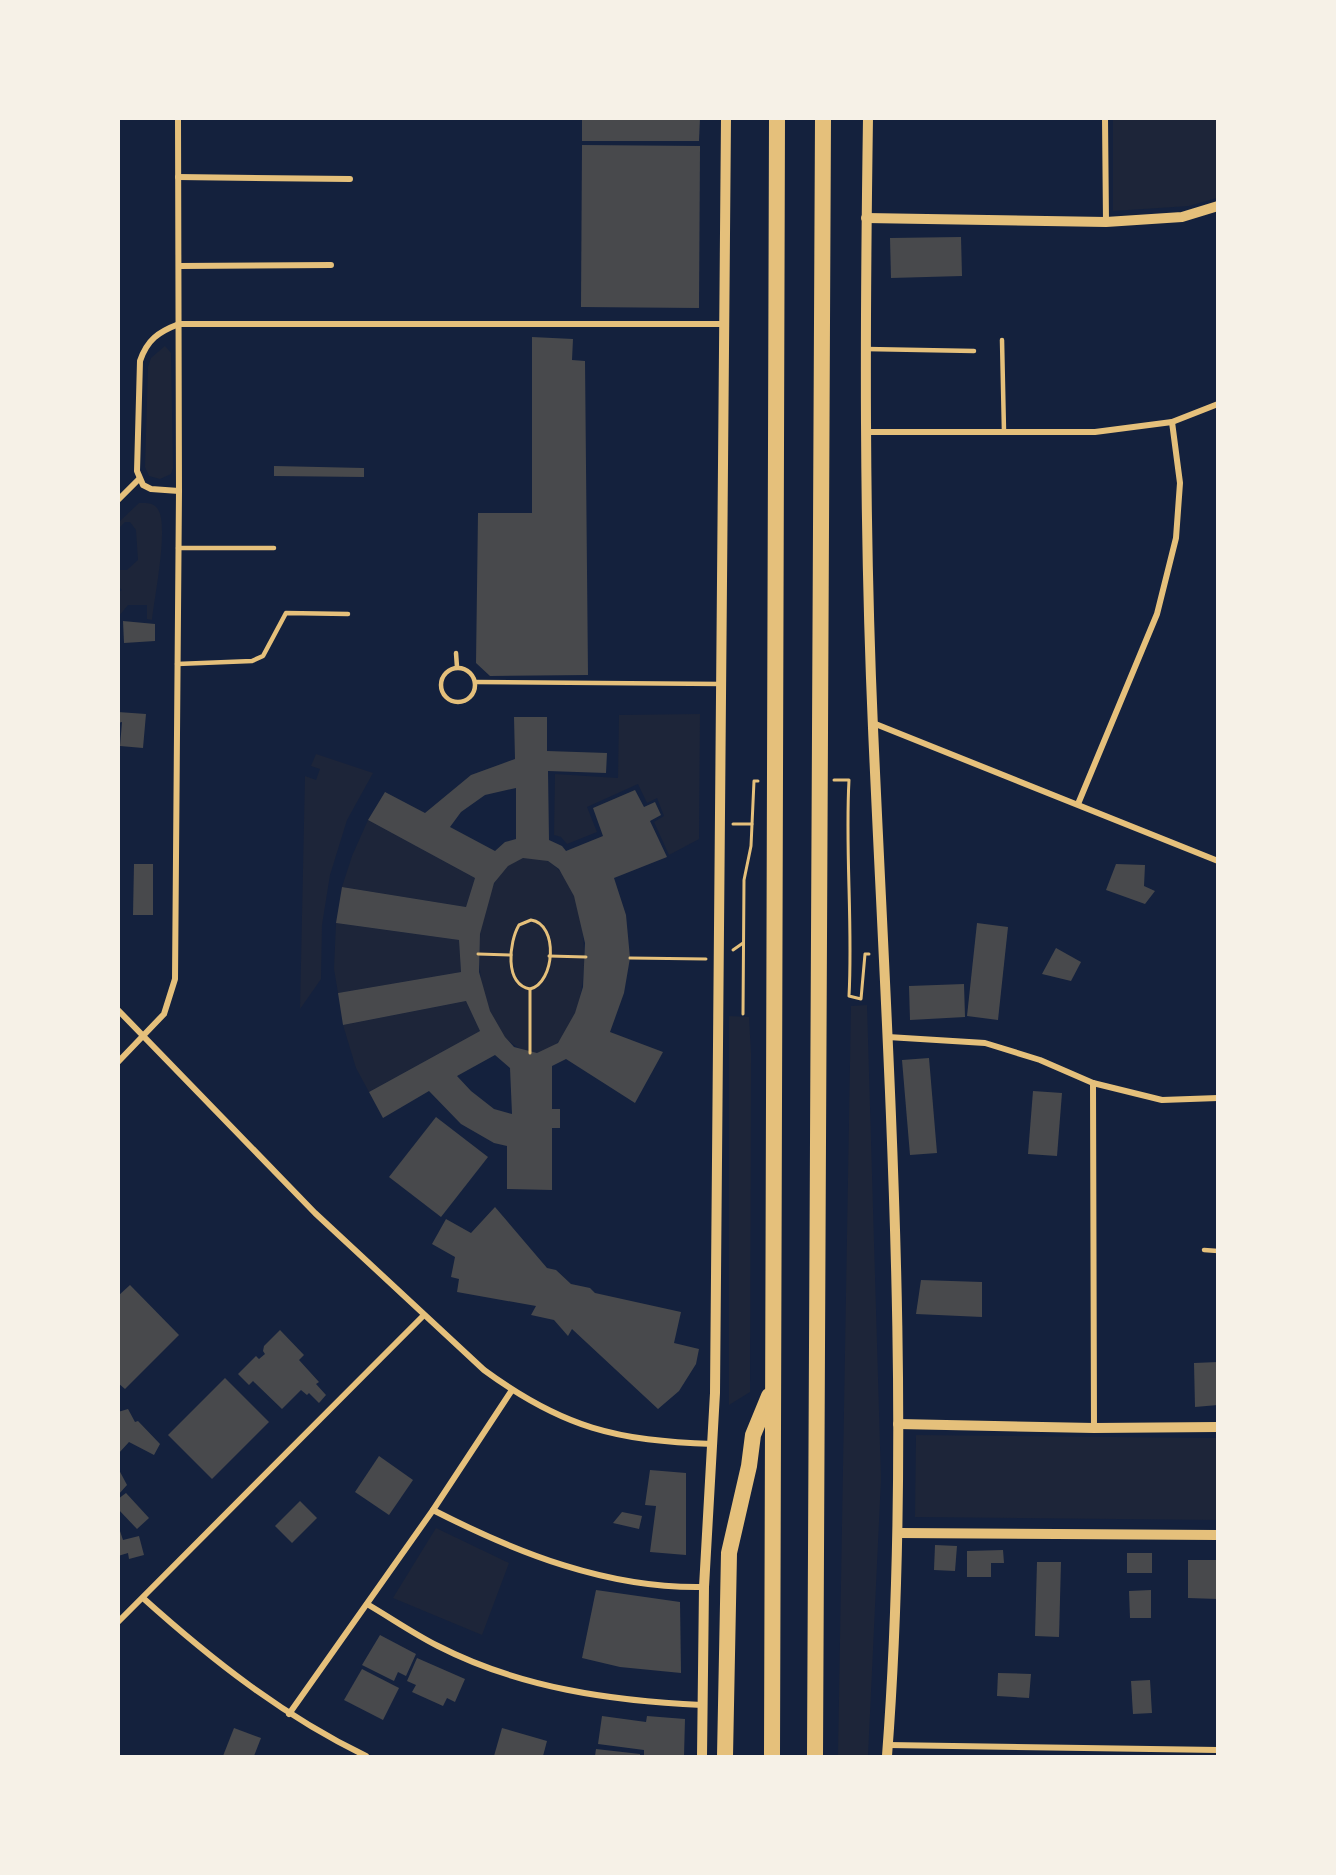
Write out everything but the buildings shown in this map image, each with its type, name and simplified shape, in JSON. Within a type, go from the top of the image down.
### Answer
[{"type":"highway","points":[[772,1756],[777,118]]},
{"type":"highway","points":[[815,1756],[823,118]]},
{"type":"highway","points":[[724,1756],[729,1552],[749,1466],[753,1435],[772,1390]]},
{"type":"street","points":[[118,1062],[164,1014],[175,979],[179,491],[178,118]]},
{"type":"street","points":[[702,1756],[704,1587],[714,1444],[726,118]]},
{"type":"street","points":[[868,118],[867,432],[873,723],[888,1037],[898,1424],[899,1533],[888,1751],[1071,1748],[1218,1750]]},
{"type":"street","points":[[1106,118],[1106,222]]},
{"type":"street","points":[[178,177],[350,179]]},
{"type":"street","points":[[866,218],[1106,222],[1182,217],[1218,207]]},
{"type":"street","points":[[179,266],[331,265]]},
{"type":"street","points":[[179,491],[152,489],[143,485],[137,471],[140,361],[144,347],[153,337],[179,324],[723,324]]},
{"type":"street","points":[[867,432],[1095,432],[1172,422],[1218,404]]},
{"type":"street","points":[[1078,804],[1157,614],[1166,582],[1176,538],[1180,483],[1172,422]]},
{"type":"street","points":[[118,500],[139,479]]},
{"type":"street","points":[[873,723],[1218,861]]},
{"type":"street","points":[[118,1010],[315,1213],[484,1370],[512,1390],[550,1412],[616,1435],[655,1442],[714,1444]]},
{"type":"street","points":[[888,1037],[985,1043],[1040,1060],[1093,1083],[1162,1100],[1218,1098]]},
{"type":"street","points":[[1093,1083],[1094,1428]]},
{"type":"street","points":[[118,1622],[424,1315]]},
{"type":"street","points":[[289,1714],[433,1510],[512,1390]]},
{"type":"street","points":[[898,1424],[1094,1428],[1218,1427]]},
{"type":"street","points":[[433,1510],[492,1539],[558,1565],[624,1580],[674,1588],[704,1587]]},
{"type":"street","points":[[899,1533],[1218,1535]]},
{"type":"street","points":[[143,1598],[205,1654],[289,1714],[366,1756]]},
{"type":"street","points":[[367,1604],[438,1646],[508,1673],[564,1690],[619,1699],[702,1705]]},
{"type":"street","points":[[1071,1748],[1071,1756]]},
{"type":"lane","points":[[1002,340],[1004,432]]},
{"type":"lane","points":[[867,349],[974,351]]},
{"type":"lane","points":[[178,548],[274,548]]},
{"type":"lane","points":[[177,664],[252,661],[263,656],[286,613],[348,614]]},
{"type":"lane","points":[[456,653],[457,667]]},
{"type":"lane","points":[[457,667],[468,671],[475,682],[472,694],[456,702],[445,697],[442,692],[441,680],[447,671],[457,667]]},
{"type":"lane","points":[[475,682],[721,684]]},
{"type":"lane","points":[[1204,1250],[1218,1251]]},
{"type":"path","points":[[825,781],[849,780],[846,836],[849,866],[849,996],[861,999],[865,954],[869,954]]},
{"type":"path","points":[[743,1014],[744,880],[751,846],[754,781],[766,781]]},
{"type":"path","points":[[728,823],[752,824]]},
{"type":"path","points":[[525,921],[537,921],[546,928],[549,956],[540,985],[530,989],[520,986],[512,970],[511,955],[515,932],[525,921]]},
{"type":"path","points":[[478,954],[511,955]]},
{"type":"path","points":[[549,956],[586,957]]},
{"type":"path","points":[[630,958],[706,959]]},
{"type":"path","points":[[530,989],[530,1053]]},
{"type":"shaded area","points":[[1113,119],[1217,119],[1217,198],[1189,206],[1113,211]]},
{"type":"shaded area","points":[[165,346],[171,353],[173,468],[171,474],[160,479],[149,476],[145,467],[148,367],[151,358]]},
{"type":"shaded area","points":[[139,503],[153,505],[161,516],[162,544],[152,620],[147,619],[147,605],[128,605],[119,616],[119,592],[122,590],[119,587],[119,570],[127,570],[138,560],[136,530],[130,522],[125,522],[119,528],[119,522]]},
{"type":"shaded area","points":[[700,714],[699,839],[669,855],[654,822],[664,816],[657,798],[647,803],[638,784],[587,807],[597,832],[567,844],[561,837],[554,835],[555,774],[618,778],[619,715]]},
{"type":"shaded area","points":[[316,754],[373,773],[347,820],[330,875],[322,925],[321,979],[300,1009],[305,776],[316,780],[320,769],[311,766]]},
{"type":"shaded area","points":[[368,820],[475,878],[466,907],[342,887],[352,856]]},
{"type":"shaded area","points":[[523,858],[546,860],[564,876],[575,897],[584,950],[583,978],[578,1005],[569,1027],[555,1045],[537,1053],[514,1045],[497,1027],[486,1002],[480,973],[480,942],[484,912],[493,886],[506,867]]},
{"type":"shaded area","points":[[336,923],[459,940],[461,972],[338,993],[334,969]]},
{"type":"shaded area","points":[[466,1001],[480,1031],[369,1092],[356,1068],[343,1025]]},
{"type":"shaded area","points":[[867,1005],[881,1479],[868,1756],[838,1756],[851,1006]]},
{"type":"shaded area","points":[[729,1016],[749,1017],[751,1053],[750,1392],[729,1405]]},
{"type":"shaded area","points":[[916,1435],[1217,1438],[1217,1520],[915,1517]]},
{"type":"shaded area","points":[[436,1528],[509,1563],[482,1635],[393,1598]]}]
